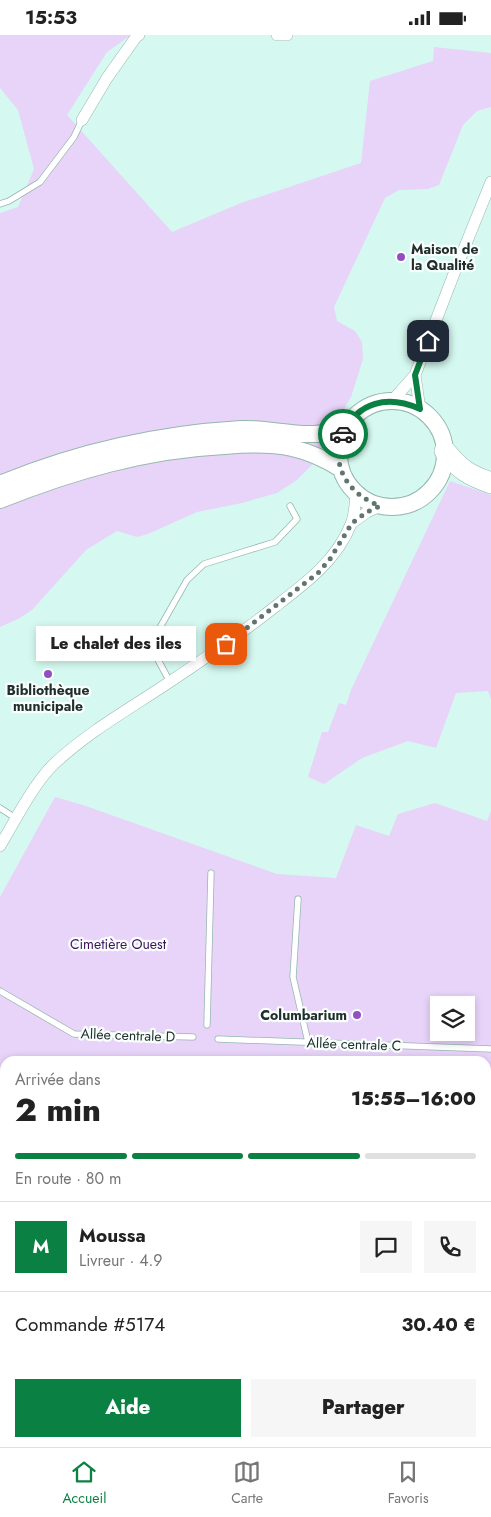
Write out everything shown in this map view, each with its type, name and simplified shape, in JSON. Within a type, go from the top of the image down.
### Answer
[{"type":"highway","points":[[445,451],[455,464],[465,472],[491,483]]},
{"type":"main road","points":[[392,401],[406,403],[420,409],[438,427],[443,439],[445,451],[441,476],[435,486],[416,502],[392,508],[367,502],[356,494],[347,482],[341,469],[339,454],[341,439],[347,426],[355,415],[378,403],[392,401]]},
{"type":"main road","points":[[0,484],[64,460],[154,438],[244,429],[315,434],[347,426]]},
{"type":"main road","points":[[0,500],[68,474],[115,461],[195,447],[266,445],[290,447],[312,454],[341,469]]},
{"type":"street","points":[[82,121],[107,78],[139,35]]},
{"type":"street","points":[[277,35],[287,35]]},
{"type":"street","points":[[392,401],[415,375],[491,182]]},
{"type":"street","points":[[415,375],[420,409]]},
{"type":"street","points":[[352,523],[356,494]]},
{"type":"street","points":[[0,846],[38,783],[52,765],[106,722],[170,682],[240,634],[318,573],[330,559],[352,523],[367,512],[380,506]]},
{"type":"lane","points":[[0,204],[9,201],[40,182],[74,137],[82,121]]},
{"type":"lane","points":[[170,682],[150,645],[187,580],[204,564],[275,542],[297,519],[290,506]]},
{"type":"lane","points":[[0,808],[16,819]]},
{"type":"lane","points":[[207,1025],[211,873]]},
{"type":"lane","points":[[298,899],[293,977],[308,1042]]},
{"type":"lane","name":"Allée centrale D","points":[[0,991],[74,1034],[193,1037]]},
{"type":"lane","name":"Allée centrale C","points":[[218,1039],[491,1049]]},
{"type":"green space","points":[[0,35],[131,35],[107,52],[67,115],[172,232],[241,203],[361,163],[370,81],[433,61],[434,47],[491,53],[491,107],[477,111],[463,125],[439,185],[428,189],[399,190],[385,198],[334,307],[337,321],[355,331],[362,342],[363,359],[351,397],[313,464],[297,480],[277,493],[242,503],[197,512],[137,537],[117,531],[86,550],[32,610],[0,627],[0,213],[18,207],[34,169],[18,110],[0,88]]},
{"type":"green space","points":[[450,481],[491,495],[491,699],[488,691],[456,693],[436,748],[408,741],[362,758],[324,784],[308,777],[322,732],[328,732],[339,703],[346,705],[351,690]]},
{"type":"green space","name":"Cimetière Ouest","points":[[55,797],[83,805],[277,874],[336,878],[356,825],[389,836],[398,814],[435,803],[487,821],[491,811],[491,1056],[0,1056],[0,897]]},
{"type":"way so far","points":[[226,644],[318,573],[330,559],[352,523],[367,512],[380,506],[367,502],[356,494],[347,482],[341,469],[339,454],[343,434]]},
{"type":"place","name":"Maison de la Qualité","points":[[401,257]]},
{"type":"place","name":"Le chalet des iles","points":[[226,644]]},
{"type":"place","name":"Bibliothèque municipale","points":[[48,674]]},
{"type":"place","name":"Columbarium","points":[[357,1015]]},
{"type":"route","points":[[343,434],[355,415],[378,403],[392,401],[406,403],[420,409],[415,375],[428,341]]}]
